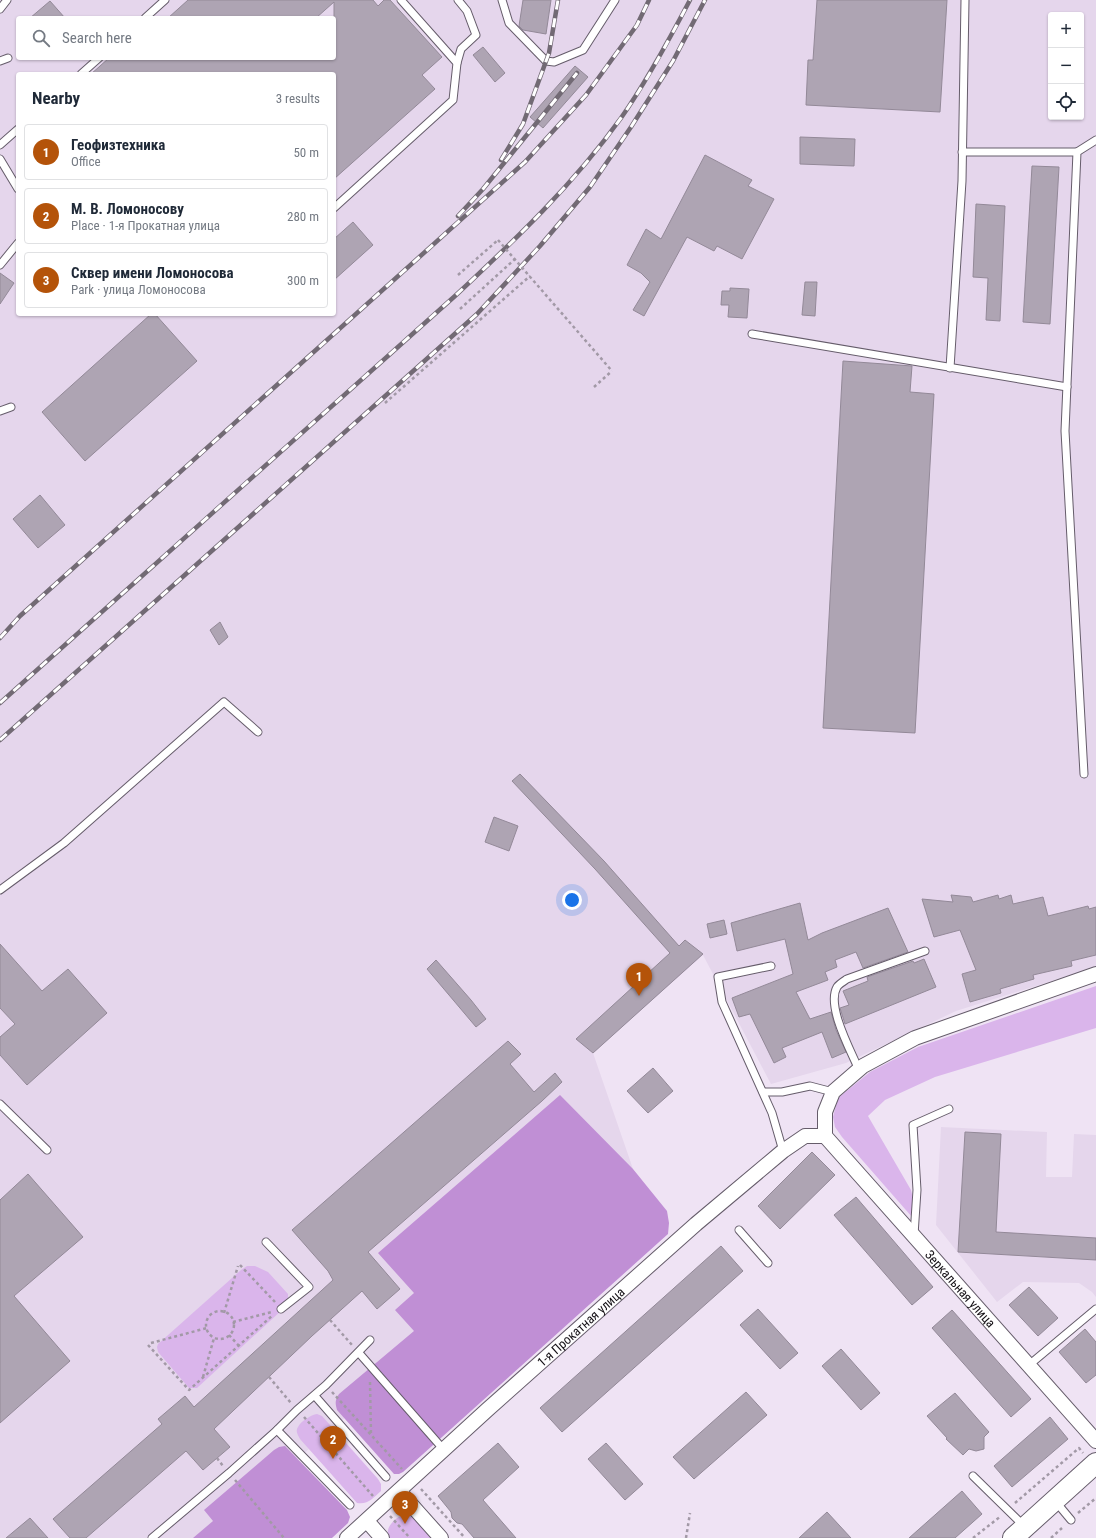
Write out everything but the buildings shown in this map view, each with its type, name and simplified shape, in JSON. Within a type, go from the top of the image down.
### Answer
[{"type":"street","points":[[825,1136],[825,1112],[833,1092],[859,1070],[915,1038],[1096,974]]},
{"type":"street","name":"1-я Прокатная улица","points":[[348,1538],[399,1492],[411,1479],[696,1224],[783,1151],[805,1136],[825,1136]]},
{"type":"street","name":"Зеркальная улица","points":[[825,1136],[1096,1441]]},
{"type":"street","points":[[1019,1532],[1095,1464]]},
{"type":"street","points":[[399,1492],[441,1538]]},
{"type":"street","points":[[367,1521],[382,1538]]},
{"type":"lane","points":[[0,8],[7,0]]},
{"type":"lane","points":[[147,16],[165,0]]},
{"type":"lane","points":[[401,0],[457,63]]},
{"type":"lane","points":[[336,206],[453,100],[457,63],[461,49],[476,35],[467,11],[458,0]]},
{"type":"lane","points":[[502,0],[509,23],[546,61],[554,62],[583,50],[616,0]]},
{"type":"lane","points":[[950,368],[962,181],[965,0]]},
{"type":"lane","points":[[0,61],[8,58]]},
{"type":"lane","points":[[83,72],[97,60]]},
{"type":"lane","points":[[0,145],[16,132]]},
{"type":"lane","points":[[962,152],[1077,152],[1096,140]]},
{"type":"lane","points":[[1077,152],[1065,431],[1084,774]]},
{"type":"lane","points":[[0,159],[16,186]]},
{"type":"lane","points":[[0,265],[16,245]]},
{"type":"lane","points":[[752,334],[1067,387]]},
{"type":"lane","points":[[0,411],[12,407]]},
{"type":"lane","points":[[0,890],[64,843],[224,702],[258,732]]},
{"type":"lane","points":[[859,1070],[844,1035],[835,1008],[835,995],[838,986],[847,979],[925,951]]},
{"type":"lane","points":[[771,966],[718,978],[722,1002],[772,1113],[783,1151]]},
{"type":"lane","points":[[763,1092],[782,1092],[810,1086],[833,1092]]},
{"type":"lane","points":[[0,1104],[47,1150]]},
{"type":"lane","points":[[914,1235],[917,1190],[912,1125],[949,1109]]},
{"type":"lane","points":[[739,1230],[768,1263]]},
{"type":"lane","points":[[266,1242],[309,1287],[281,1309]]},
{"type":"lane","points":[[1029,1365],[1096,1309]]},
{"type":"lane","points":[[152,1538],[229,1474],[297,1410],[315,1396],[359,1353],[370,1340]]},
{"type":"lane","points":[[359,1353],[444,1450]]},
{"type":"lane","points":[[315,1396],[386,1477]]},
{"type":"lane","points":[[277,1430],[350,1505]]},
{"type":"lane","points":[[973,1476],[1008,1510],[1019,1532]]},
{"type":"lane","points":[[1055,1500],[1074,1517]]},
{"type":"path","points":[[458,276],[498,240],[612,371],[594,387]]},
{"type":"path","points":[[460,309],[515,259]]},
{"type":"path","points":[[385,403],[530,276]]},
{"type":"path","points":[[224,1313],[239,1265],[281,1309]]},
{"type":"path","points":[[207,1328],[150,1344],[189,1390],[279,1310],[233,1322]]},
{"type":"path","points":[[216,1312],[224,1313],[231,1317],[233,1322],[234,1328],[230,1335],[222,1339],[214,1338],[208,1333],[206,1323],[211,1315],[216,1312]]},
{"type":"path","points":[[330,1320],[359,1353]]},
{"type":"path","points":[[230,1335],[239,1346]]},
{"type":"path","points":[[203,1378],[214,1338]]},
{"type":"path","points":[[370,1365],[371,1435]]},
{"type":"path","points":[[269,1378],[410,1538]]},
{"type":"path","points":[[326,1385],[465,1538]]},
{"type":"path","points":[[974,1538],[1079,1448],[1095,1464]]},
{"type":"path","points":[[217,1458],[284,1538]]},
{"type":"path","points":[[1074,1517],[1096,1498]]},
{"type":"path","points":[[686,1538],[690,1513]]},
{"type":"path","points":[[1050,1538],[1062,1528]]},
{"type":"shaded area","points":[[0,0],[1096,0],[1096,967],[956,1011],[846,1063],[771,1084],[703,955],[593,1053],[633,1169],[206,1538],[0,1538]]},
{"type":"shaded area","points":[[1096,986],[1096,1028],[935,1077],[885,1100],[868,1116],[911,1190],[919,1225],[835,1127],[833,1117],[838,1098],[870,1072],[918,1047]]},
{"type":"shaded area","points":[[560,1095],[633,1169],[667,1211],[669,1223],[668,1234],[403,1472],[394,1474],[337,1410],[336,1403],[339,1394],[414,1331],[395,1310],[414,1293],[378,1253]]},
{"type":"shaded area","points":[[941,1127],[1047,1132],[1046,1177],[1072,1177],[1074,1134],[1096,1135],[1096,1297],[1092,1292],[1079,1283],[1023,1282],[997,1302],[936,1225]]},
{"type":"shaded area","points":[[247,1266],[255,1266],[268,1272],[288,1294],[288,1299],[283,1309],[197,1388],[189,1388],[158,1352],[158,1344]]},
{"type":"shaded area","points":[[317,1414],[322,1416],[378,1479],[381,1484],[381,1491],[370,1500],[364,1503],[357,1503],[300,1439],[297,1432],[299,1425],[306,1419]]},
{"type":"shaded area","points":[[285,1446],[347,1510],[350,1517],[348,1523],[332,1538],[193,1538],[213,1521],[204,1510],[274,1450]]},
{"type":"shaded area","points":[[403,1514],[410,1514],[432,1538],[389,1538],[389,1527]]},
{"type":"railway","points":[[501,160],[523,124],[549,53],[558,0]]},
{"type":"railway","points":[[0,638],[20,616],[525,162],[586,95],[637,25],[649,0]]},
{"type":"railway","points":[[0,703],[500,254],[563,189],[603,143],[631,104],[649,75],[690,0]]},
{"type":"railway","points":[[0,740],[477,314],[540,246],[590,187],[631,127],[673,61],[705,0]]},
{"type":"railway","points":[[458,216],[483,189],[577,73]]},
{"type":"place","name":"Геофизтехника","points":[[639,996]]},
{"type":"place","name":"М. В. Ломоносову","points":[[333,1459]]},
{"type":"place","name":"Сквер имени Ломоносова","points":[[405,1524]]}]
